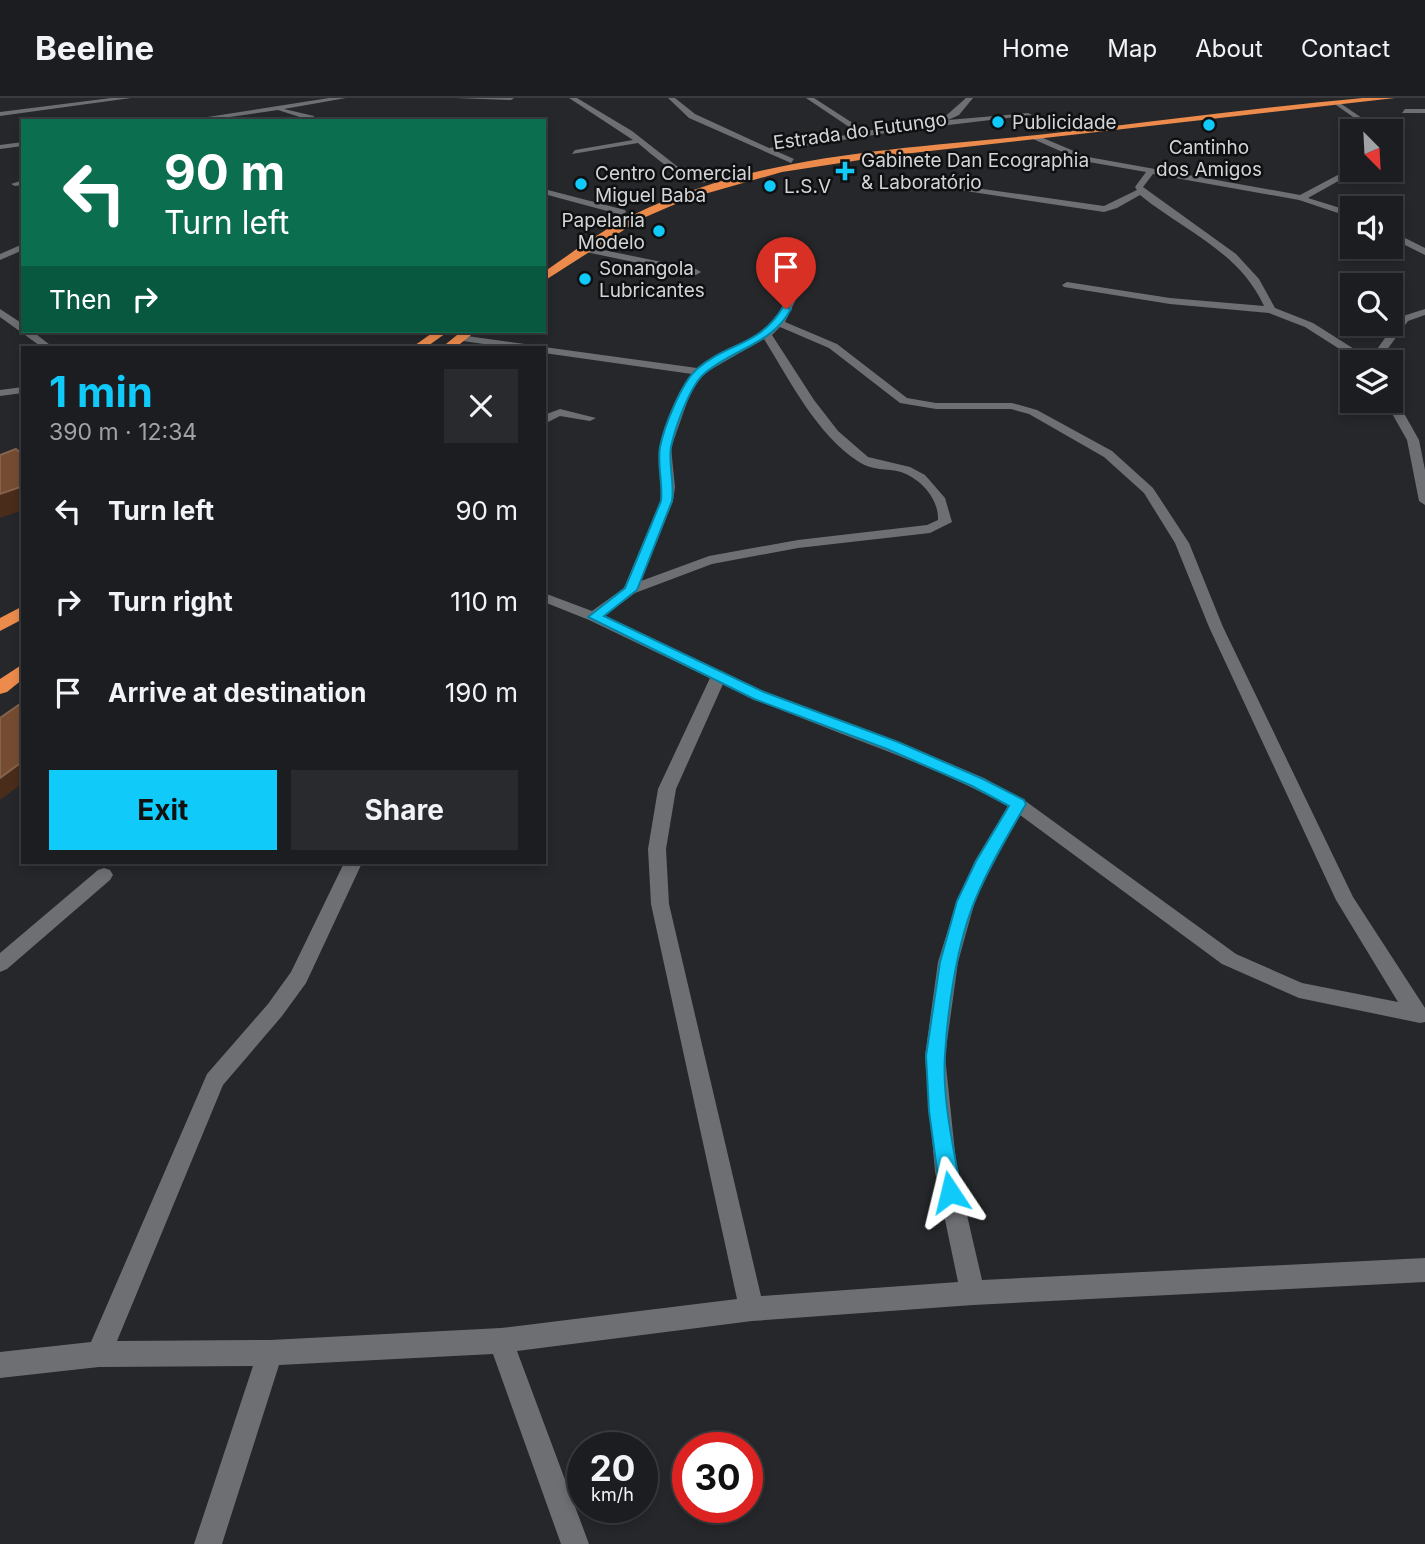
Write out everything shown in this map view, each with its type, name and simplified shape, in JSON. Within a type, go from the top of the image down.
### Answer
[{"type":"highway","name":"Estrada do Futungo","points":[[612,217],[705,181],[791,161],[975,136],[1327,98]]},
{"type":"highway","name":"Estrada do Futungo","points":[[546,277],[584,249],[638,216],[711,189],[770,173],[859,158],[1391,98]]},
{"type":"highway","points":[[421,346],[440,333]]},
{"type":"highway","points":[[450,346],[465,334]]},
{"type":"highway","points":[[0,626],[21,612]]},
{"type":"highway","points":[[0,688],[21,672]]},
{"type":"street","points":[[0,114],[128,98]]},
{"type":"street","points":[[265,98],[274,108],[309,119]]},
{"type":"street","points":[[199,119],[342,98]]},
{"type":"street","points":[[458,98],[511,98]]},
{"type":"street","points":[[572,98],[639,141],[675,169],[705,181]]},
{"type":"street","points":[[671,98],[692,116],[791,161]]},
{"type":"street","points":[[810,98],[862,132]]},
{"type":"street","points":[[940,121],[956,113],[970,98]]},
{"type":"street","points":[[1338,104],[1360,119]]},
{"type":"street","points":[[1405,111],[1425,111]]},
{"type":"street","points":[[770,150],[862,132],[940,121],[1027,115]]},
{"type":"street","points":[[1037,137],[1086,159],[1301,198],[1340,211]]},
{"type":"street","points":[[575,152],[639,141]]},
{"type":"street","points":[[0,147],[21,144]]},
{"type":"street","points":[[1152,170],[1139,187],[1141,191],[1214,242],[1245,269],[1256,281],[1271,310]]},
{"type":"street","points":[[1301,198],[1340,177]]},
{"type":"street","points":[[962,188],[1104,209],[1116,206],[1141,191]]},
{"type":"street","points":[[546,192],[622,212]]},
{"type":"street","points":[[1403,240],[1425,252]]},
{"type":"street","points":[[0,257],[21,248]]},
{"type":"street","points":[[630,590],[667,501],[669,487],[665,448],[680,403],[699,372],[766,334],[779,323],[793,295],[772,288],[783,248]]},
{"type":"street","points":[[584,249],[696,272]]},
{"type":"street","points":[[1067,285],[1170,301],[1271,310],[1309,325],[1348,350]]},
{"type":"street","points":[[1382,350],[1404,319],[1425,312]]},
{"type":"street","points":[[1,314],[21,328]]},
{"type":"street","points":[[779,323],[833,346],[904,401],[926,405],[1012,406],[1033,412],[1108,454],[1149,491],[1182,543],[1216,627],[1345,901],[1420,1015]]},
{"type":"street","points":[[28,333],[46,346]]},
{"type":"street","points":[[465,334],[523,346]]},
{"type":"street","points":[[594,617],[630,590],[709,560],[798,544],[930,528],[945,522],[946,516],[934,490],[926,483],[906,470],[867,462],[838,439],[766,334]]},
{"type":"street","points":[[546,350],[699,372]]},
{"type":"street","points":[[0,393],[21,390]]},
{"type":"street","points":[[546,419],[561,411],[590,418]]},
{"type":"street","points":[[1400,413],[1419,440],[1425,501]]},
{"type":"street","points":[[546,598],[594,617],[779,705],[893,746],[978,782],[1018,804],[1229,959],[1299,990],[1420,1015]]},
{"type":"street","points":[[718,677],[667,789],[657,849],[660,904],[752,1309]]},
{"type":"street","points":[[973,1293],[946,1172],[935,1056],[948,962],[966,901],[984,861],[1018,804]]},
{"type":"street","points":[[99,1354],[215,1080],[275,1010],[299,976],[353,864]]},
{"type":"street","points":[[0,964],[104,875]]},
{"type":"street","points":[[0,1365],[99,1354],[270,1353],[501,1341],[752,1309],[973,1293],[1425,1270]]},
{"type":"street","points":[[501,1341],[575,1544]]},
{"type":"street","points":[[208,1544],[270,1353]]},
{"type":"building","points":[[16,449],[21,453],[21,487],[0,494],[0,455]]},
{"type":"building","points":[[21,703],[21,762],[0,778],[0,718]]},
{"type":"place","name":"Publicidade","points":[[998,122]]},
{"type":"place","name":"Cantinho dos Amigos","points":[[1209,125]]},
{"type":"place","name":"Gabinete Dan Ecographia & Laboratório","points":[[845,171]]},
{"type":"place","name":"Centro Comercial Miguel Baba","points":[[581,184]]},
{"type":"place","name":"L.S.V","points":[[770,186]]},
{"type":"place","name":"Papelaria Modelo","points":[[659,231]]},
{"type":"place","name":"Sonangola Lubricantes","points":[[585,279]]},
{"type":"route","points":[[786,309],[779,323],[766,334],[712,363],[699,372],[687,388],[665,448],[669,487],[667,501],[630,590],[594,617],[779,705],[893,746],[978,782],[1018,804],[984,861],[966,901],[948,962],[935,1056],[950,1192]]}]
